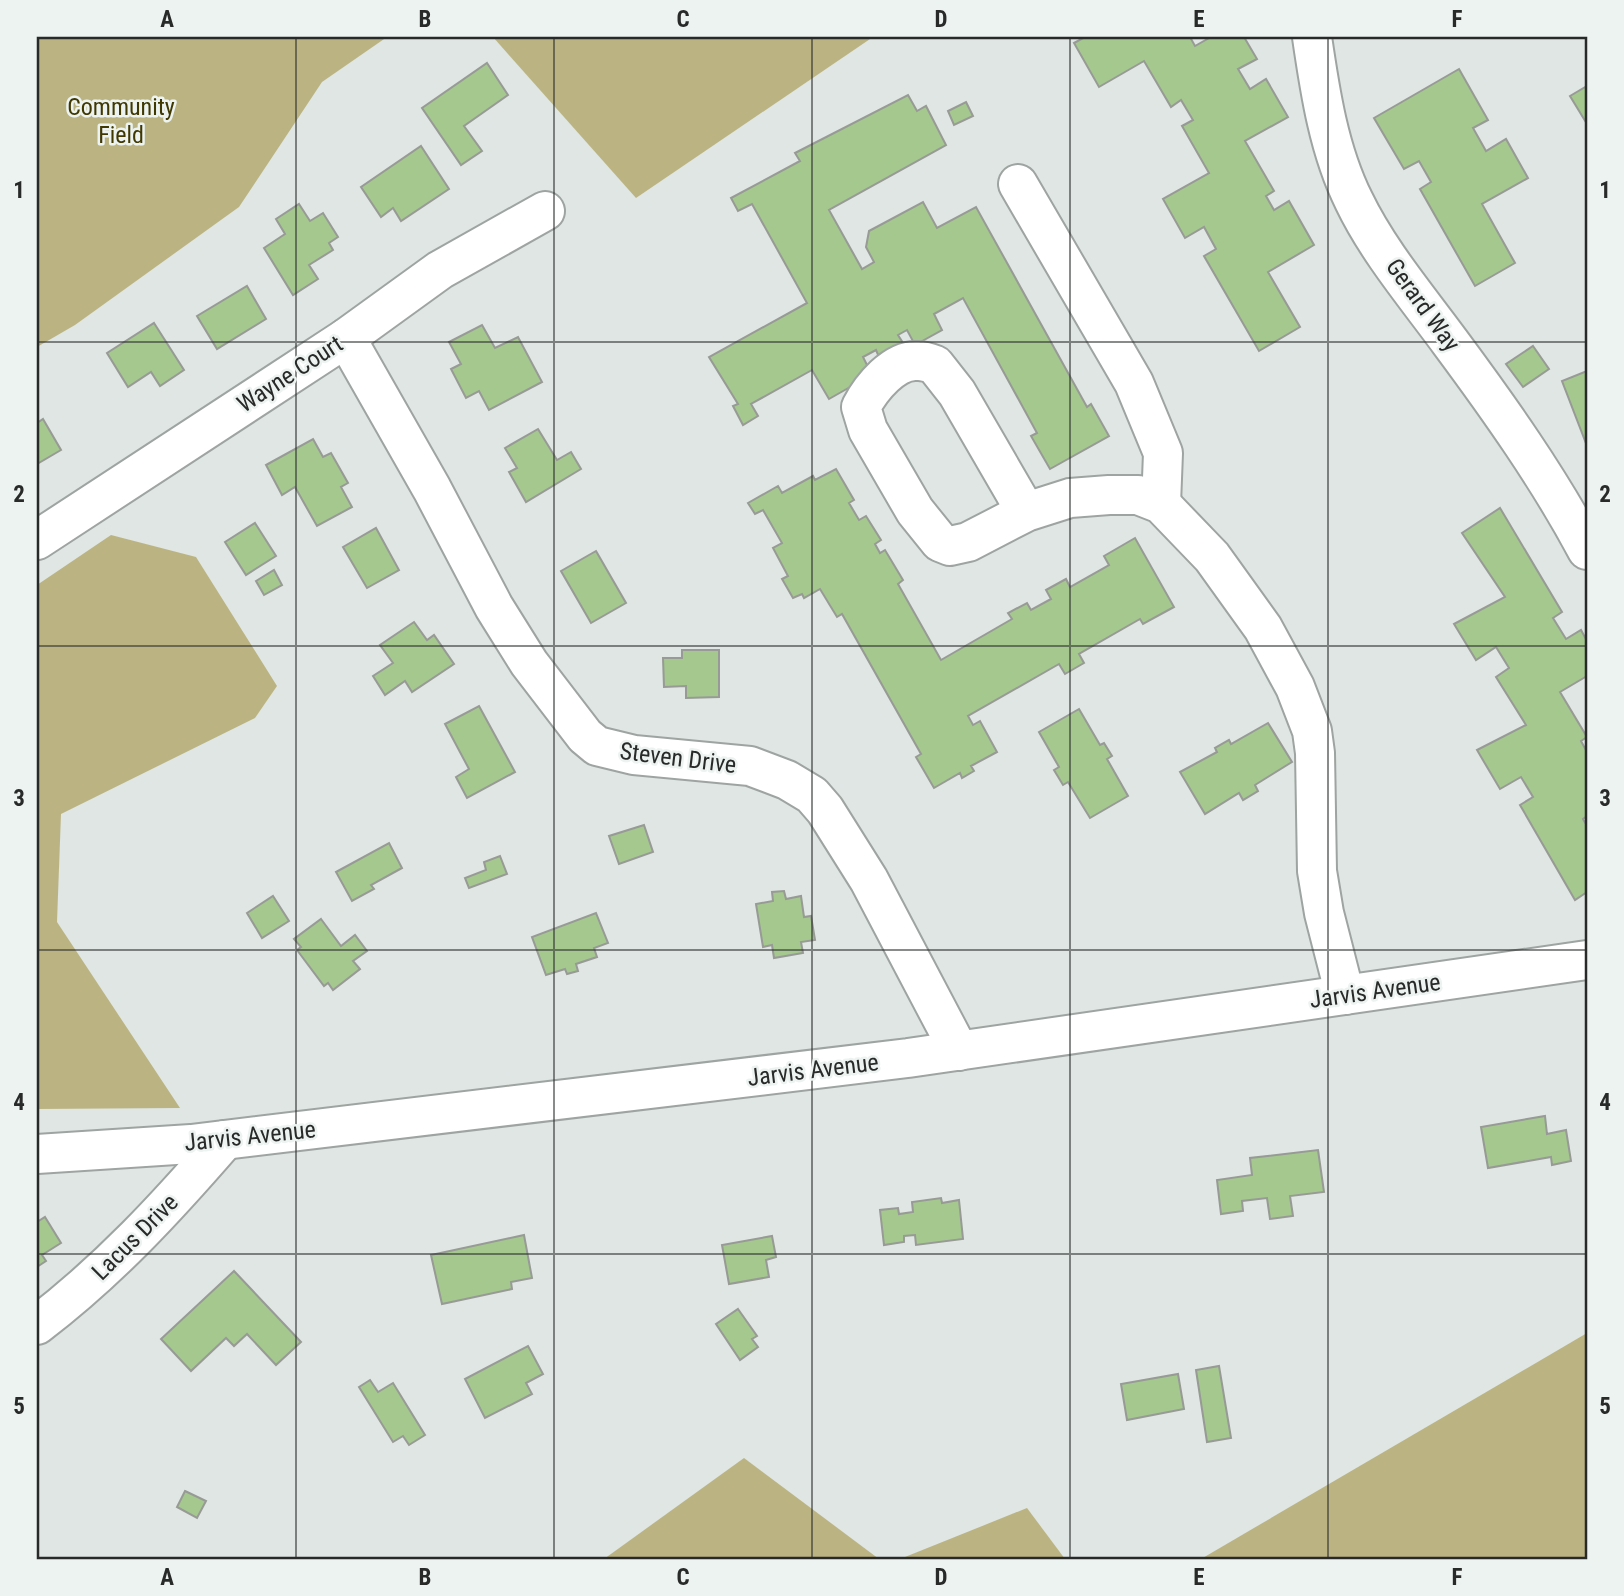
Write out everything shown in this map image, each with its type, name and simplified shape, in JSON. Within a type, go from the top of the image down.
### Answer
[{"type":"street","name":"Gerard Way","points":[[1312,37],[1333,141],[1353,201],[1388,256],[1516,435],[1550,486],[1587,550]]},
{"type":"street","points":[[1017,184],[1134,383],[1163,453],[1161,504]]},
{"type":"street","name":"Wayne Court","points":[[37,540],[345,338],[440,270],[545,211]]},
{"type":"street","name":"Steven Drive","points":[[345,338],[432,489],[494,607],[529,663],[585,736],[597,746],[621,753],[750,766],[781,776],[812,795],[825,810],[862,868],[959,1051]]},
{"type":"street","points":[[1026,512],[957,393],[935,365],[915,360],[897,367],[870,390],[861,407],[868,430],[915,511],[940,542],[950,546],[968,542],[1026,512],[1070,498],[1109,495],[1138,495],[1161,504],[1199,542],[1263,628],[1305,709],[1315,753],[1317,872],[1324,913],[1345,995]]},
{"type":"street","name":"Jarvis Avenue","points":[[37,1154],[225,1140],[959,1051],[1587,960]]},
{"type":"street","name":"Lacus Drive","points":[[37,1325],[92,1281],[146,1229],[225,1140]]},
{"type":"green space","name":"Community Field","points":[[37,37],[387,37],[322,82],[239,207],[75,325],[37,347]]},
{"type":"green space","points":[[493,37],[873,37],[636,198]]},
{"type":"green space","points":[[111,535],[196,557],[277,686],[255,718],[61,814],[57,922],[180,1108],[37,1109],[37,585]]},
{"type":"green space","points":[[1587,1333],[1587,1559],[1201,1559]]},
{"type":"green space","points":[[744,1458],[879,1559],[604,1559]]},
{"type":"green space","points":[[1027,1508],[1065,1559],[900,1559]]},
{"type":"building","points":[[1085,37],[1190,37],[1195,46],[1211,37],[1244,37],[1257,59],[1238,69],[1250,89],[1266,79],[1288,117],[1245,141],[1274,191],[1266,196],[1274,210],[1289,201],[1314,245],[1268,272],[1300,327],[1259,351],[1204,256],[1216,249],[1204,227],[1185,238],[1163,199],[1209,173],[1182,126],[1193,120],[1181,100],[1171,107],[1144,61],[1099,87],[1074,43]]},
{"type":"building","points":[[487,63],[508,95],[464,126],[482,151],[461,165],[422,108]]},
{"type":"building","points":[[1459,69],[1488,120],[1473,128],[1486,151],[1506,139],[1528,178],[1482,204],[1515,263],[1475,286],[1420,189],[1431,182],[1419,161],[1404,169],[1374,118]]},
{"type":"building","points":[[1587,86],[1587,124],[1570,96]]},
{"type":"building","points":[[908,95],[917,111],[926,106],[946,145],[829,210],[862,269],[874,262],[866,247],[869,231],[923,202],[937,228],[976,207],[1087,407],[1091,404],[1109,436],[1050,469],[1031,436],[1037,433],[963,298],[934,314],[942,330],[915,345],[907,330],[898,335],[903,343],[879,357],[876,350],[863,357],[868,367],[862,371],[866,378],[829,399],[812,370],[751,404],[758,416],[743,425],[733,406],[738,404],[709,357],[807,303],[752,204],[738,211],[731,198],[800,161],[795,153]]},
{"type":"building","points":[[966,102],[973,116],[954,125],[948,111]]},
{"type":"building","points":[[421,146],[449,189],[401,221],[393,208],[381,217],[361,187]]},
{"type":"building","points":[[299,204],[310,221],[323,213],[338,237],[329,243],[333,250],[309,265],[318,279],[293,295],[264,248],[285,234],[276,219]]},
{"type":"building","points":[[247,286],[266,319],[217,349],[197,316]]},
{"type":"building","points":[[154,323],[184,370],[160,386],[151,372],[128,387],[107,353]]},
{"type":"building","points":[[482,325],[495,348],[518,337],[542,382],[489,410],[479,391],[466,398],[451,369],[461,364],[449,342]]},
{"type":"building","points":[[1533,346],[1549,369],[1523,387],[1506,364]]},
{"type":"building","points":[[1587,371],[1587,446],[1562,381]]},
{"type":"building","points":[[43,419],[61,450],[37,464],[37,423]]},
{"type":"building","points":[[538,429],[557,460],[571,452],[581,469],[526,502],[509,472],[517,468],[505,448]]},
{"type":"building","points":[[313,439],[323,457],[331,453],[348,483],[341,487],[352,507],[317,526],[295,487],[282,495],[266,465]]},
{"type":"building","points":[[836,469],[854,500],[849,503],[859,520],[866,516],[881,540],[875,544],[880,553],[885,550],[903,580],[898,584],[941,660],[1012,619],[1008,613],[1027,603],[1031,610],[1051,599],[1046,590],[1066,579],[1070,587],[1109,565],[1104,556],[1135,538],[1174,607],[1143,624],[1140,619],[1079,654],[1084,663],[1065,674],[1059,664],[968,716],[973,725],[980,721],[997,752],[971,766],[974,771],[962,778],[960,773],[934,788],[916,757],[921,754],[842,614],[837,617],[820,589],[804,598],[802,594],[793,598],[782,579],[788,576],[773,548],[782,543],[763,510],[755,514],[748,503],[778,486],[782,493],[813,476],[815,480]]},
{"type":"building","points":[[1500,508],[1562,612],[1553,618],[1566,639],[1581,630],[1587,641],[1587,676],[1560,692],[1587,737],[1581,741],[1587,752],[1587,816],[1583,819],[1587,826],[1587,892],[1575,900],[1520,805],[1533,797],[1521,777],[1500,789],[1477,750],[1526,725],[1496,677],[1509,668],[1496,647],[1476,660],[1454,624],[1505,597],[1462,533]]},
{"type":"building","points":[[255,523],[276,556],[246,575],[225,542]]},
{"type":"building","points":[[376,528],[399,570],[367,588],[343,547]]},
{"type":"building","points":[[596,551],[626,603],[591,623],[561,571]]},
{"type":"building","points":[[274,570],[282,585],[264,595],[256,581]]},
{"type":"building","points":[[414,622],[427,640],[434,635],[454,664],[412,692],[405,681],[385,695],[373,676],[393,663],[380,645]]},
{"type":"building","points":[[682,650],[719,650],[719,697],[686,698],[686,686],[664,687],[663,658],[682,658]]},
{"type":"building","points":[[479,706],[515,772],[467,798],[456,777],[469,769],[445,724]]},
{"type":"building","points":[[1079,709],[1100,745],[1104,743],[1112,756],[1107,759],[1128,796],[1090,818],[1068,782],[1063,785],[1054,770],[1059,767],[1039,732]]},
{"type":"building","points":[[1268,723],[1292,762],[1255,785],[1258,791],[1243,800],[1239,793],[1205,814],[1180,772],[1217,752],[1215,748],[1229,740],[1231,744]]},
{"type":"building","points":[[644,825],[653,852],[619,864],[609,836]]},
{"type":"building","points":[[389,843],[402,868],[371,885],[374,889],[352,901],[336,872]]},
{"type":"building","points":[[500,856],[507,874],[469,888],[465,878],[486,870],[484,862]]},
{"type":"building","points":[[784,891],[786,899],[801,896],[804,917],[811,916],[815,940],[801,942],[803,953],[774,958],[772,945],[763,947],[756,904],[773,901],[772,892]]},
{"type":"building","points":[[273,896],[289,921],[262,938],[247,913]]},
{"type":"building","points":[[596,913],[608,943],[594,948],[597,957],[576,964],[578,971],[567,974],[565,969],[546,975],[532,937]]},
{"type":"building","points":[[321,919],[341,946],[355,935],[367,951],[353,961],[360,969],[333,990],[328,983],[324,986],[297,950],[301,947],[294,939]]},
{"type":"building","points":[[1545,1116],[1547,1134],[1566,1130],[1571,1161],[1552,1165],[1551,1157],[1488,1168],[1481,1127]]},
{"type":"building","points":[[1318,1150],[1324,1192],[1290,1196],[1293,1216],[1270,1219],[1267,1198],[1242,1201],[1243,1211],[1221,1214],[1217,1180],[1252,1175],[1250,1158]]},
{"type":"building","points":[[941,1198],[942,1203],[959,1200],[963,1239],[916,1245],[915,1235],[904,1236],[904,1242],[884,1245],[880,1210],[898,1208],[899,1214],[913,1212],[912,1202]]},
{"type":"building","points":[[45,1217],[61,1243],[42,1255],[46,1261],[37,1267],[37,1222]]},
{"type":"building","points":[[524,1235],[532,1278],[511,1282],[512,1289],[442,1304],[431,1255]]},
{"type":"building","points":[[772,1236],[776,1257],[766,1260],[769,1277],[729,1284],[722,1245]]},
{"type":"building","points":[[234,1271],[301,1342],[276,1365],[247,1334],[234,1346],[226,1338],[191,1371],[161,1339]]},
{"type":"building","points":[[738,1309],[757,1336],[752,1339],[758,1347],[740,1360],[716,1324]]},
{"type":"building","points":[[528,1346],[543,1374],[526,1383],[532,1394],[485,1418],[465,1379]]},
{"type":"building","points":[[1219,1366],[1231,1438],[1207,1442],[1196,1370]]},
{"type":"building","points":[[1178,1374],[1184,1409],[1127,1420],[1121,1384]]},
{"type":"building","points":[[370,1380],[378,1392],[393,1383],[425,1435],[409,1445],[403,1436],[393,1442],[359,1387]]},
{"type":"building","points":[[185,1491],[206,1501],[197,1518],[177,1507]]}]
